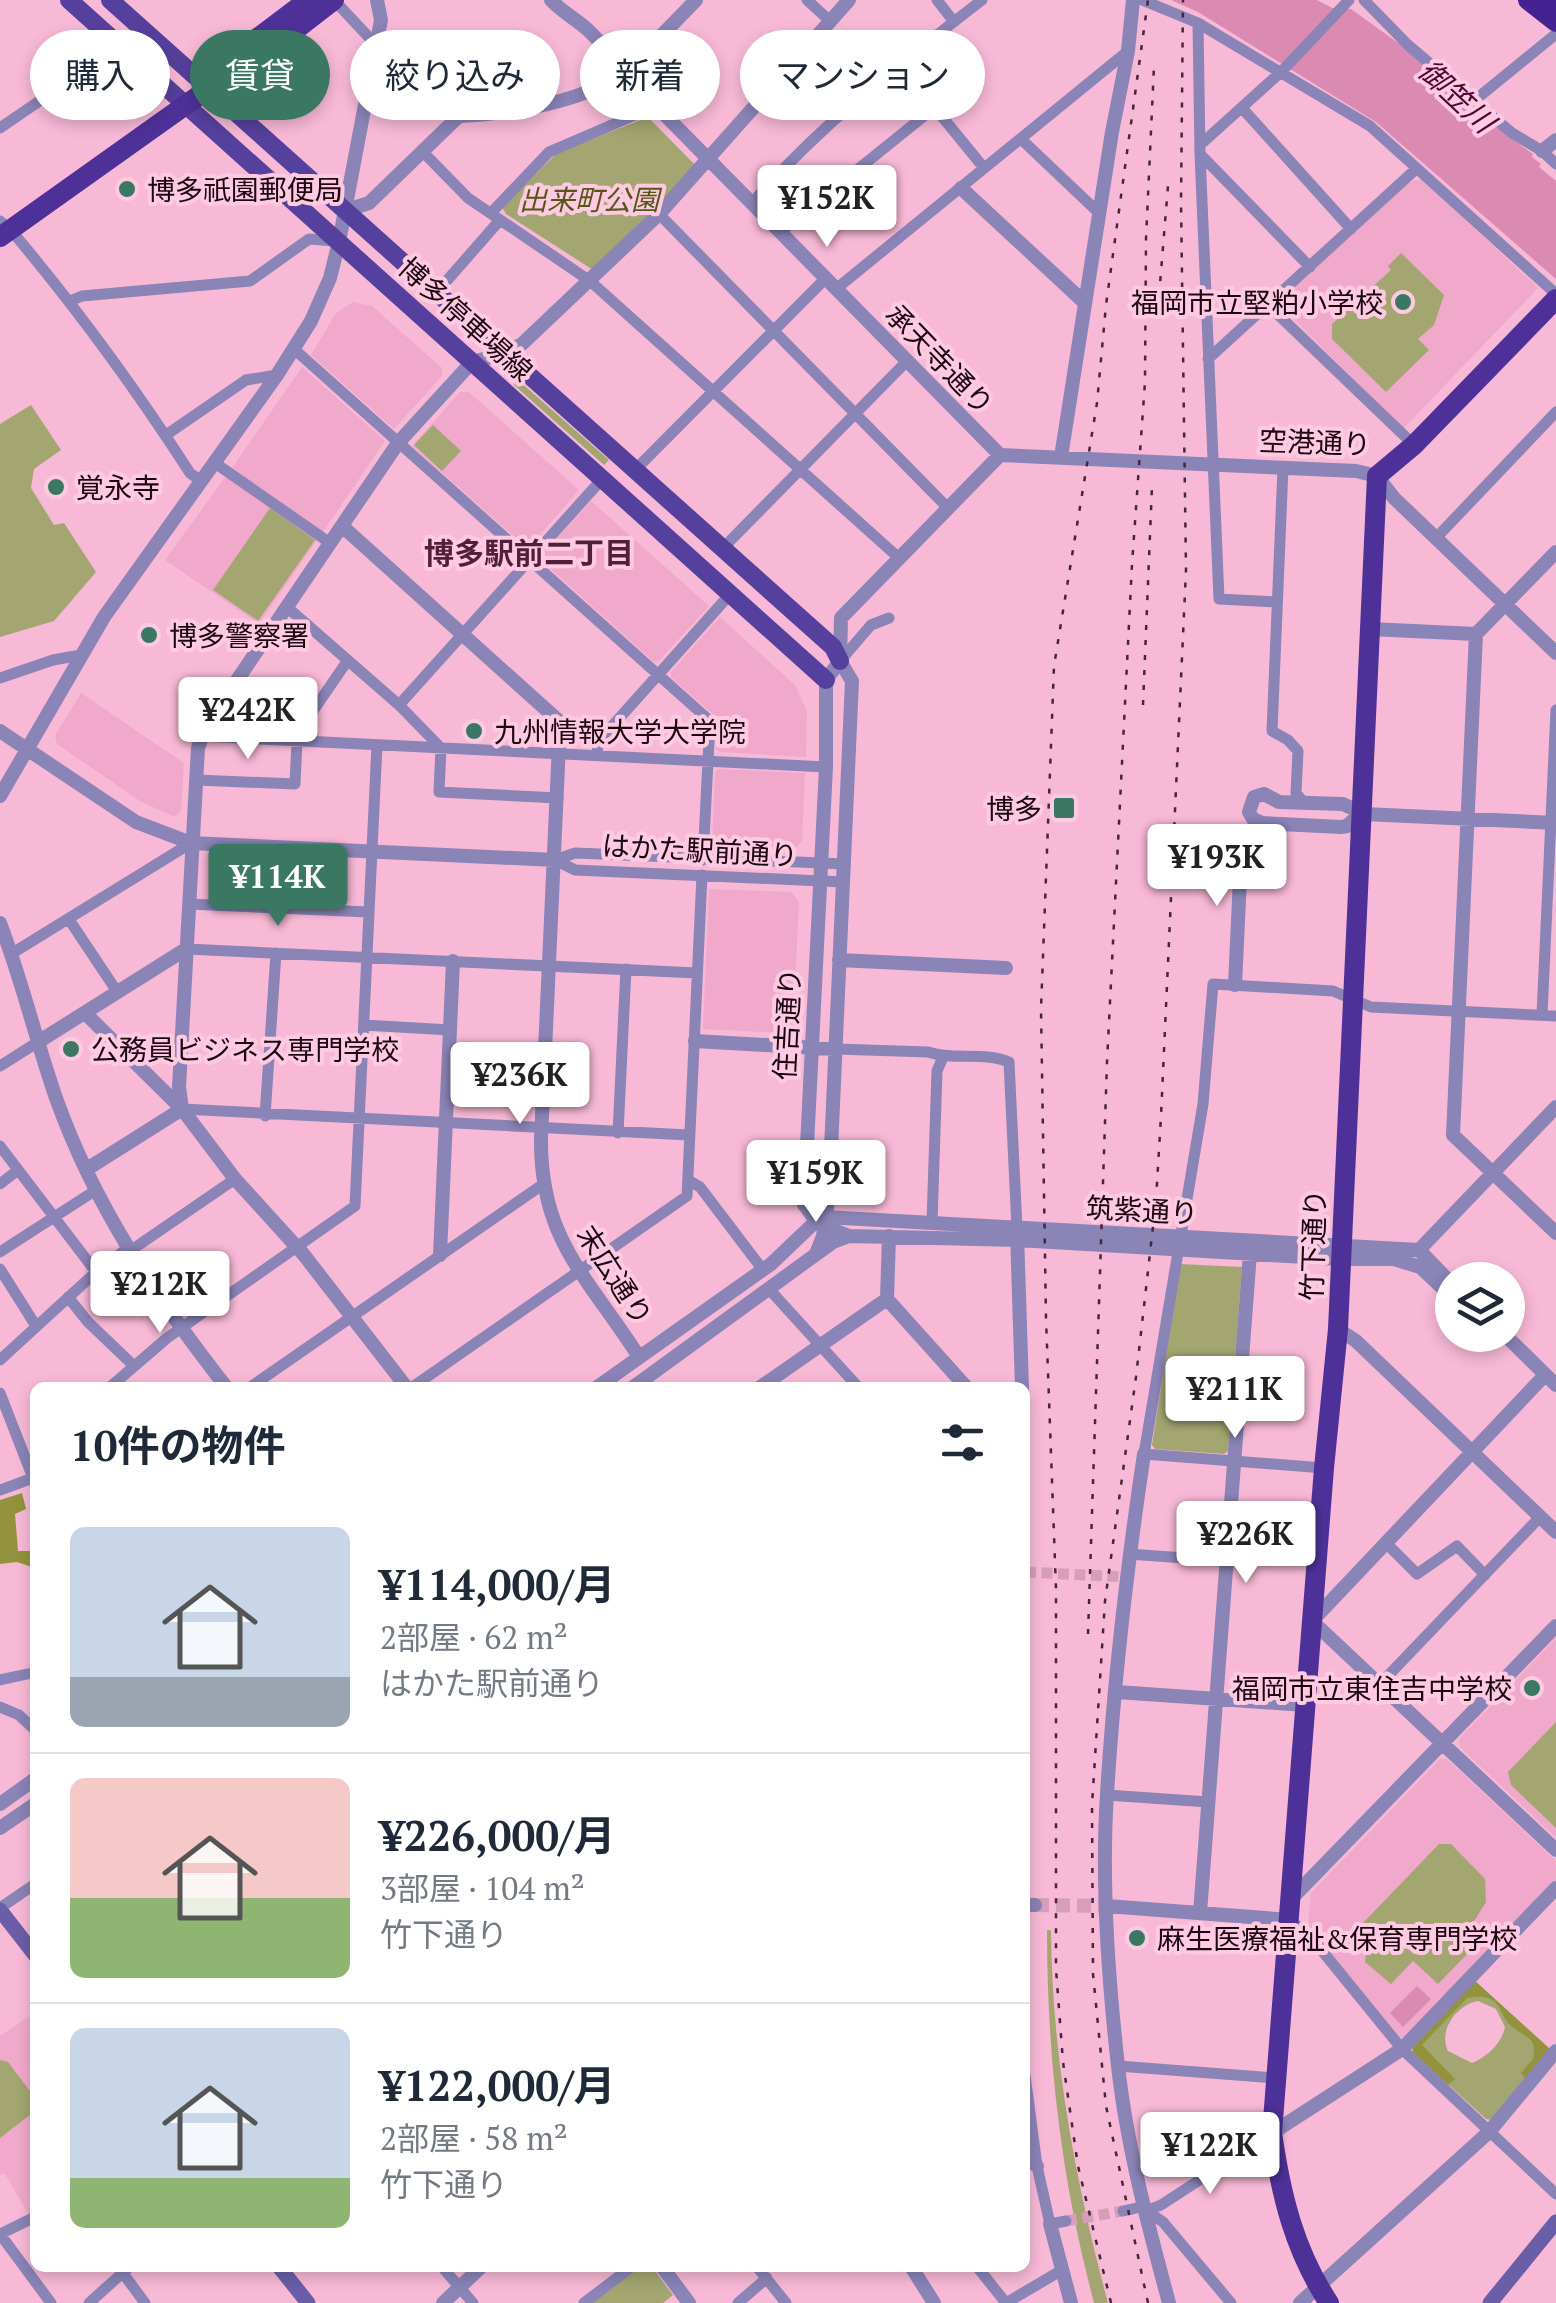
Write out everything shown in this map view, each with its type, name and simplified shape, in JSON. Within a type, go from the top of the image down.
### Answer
[{"type":"highway","points":[[268,30],[308,0]]},
{"type":"highway","points":[[295,30],[334,0]]},
{"type":"highway","points":[[1527,0],[1556,25]]},
{"type":"highway","points":[[4,229],[190,100]]},
{"type":"highway","name":"空港通り","points":[[1377,476],[1414,446],[1556,297]]},
{"type":"highway","name":"竹下通り","points":[[1324,2295],[1290,2226],[1272,2133],[1304,1705],[1338,1328],[1377,476]]},
{"type":"main road","name":"博多停車場線","points":[[69,0],[102,30]]},
{"type":"main road","name":"博多停車場線","points":[[110,0],[190,69]]},
{"type":"main road","name":"博多停車場線","points":[[170,91],[826,680]]},
{"type":"main road","name":"博多停車場線","points":[[246,120],[832,647],[840,661]]},
{"type":"main road","points":[[0,1910],[30,1949]]},
{"type":"main road","points":[[1490,2303],[1556,2222]]},
{"type":"main road","points":[[283,2272],[308,2303]]},
{"type":"street","points":[[334,0],[362,30]]},
{"type":"street","points":[[377,0],[380,30]]},
{"type":"street","name":"承天寺通り","points":[[550,0],[586,30]]},
{"type":"street","points":[[667,30],[696,0]]},
{"type":"street","points":[[808,0],[830,21]]},
{"type":"street","points":[[182,1110],[179,1087],[201,736],[398,443],[472,362],[522,344],[659,214],[849,0]]},
{"type":"street","points":[[937,0],[954,22]]},
{"type":"street","points":[[944,30],[982,0]]},
{"type":"street","points":[[1061,457],[1133,0]]},
{"type":"street","points":[[1142,0],[1198,23],[1370,126],[1556,297]]},
{"type":"street","points":[[1364,0],[1408,45],[1512,133],[1542,150],[1556,164]]},
{"type":"street","points":[[1200,150],[1348,2]]},
{"type":"street","points":[[1198,23],[1219,599],[1276,602]]},
{"type":"street","points":[[1475,100],[1556,25]]},
{"type":"street","points":[[634,470],[773,332],[830,284],[961,188],[1128,51]]},
{"type":"street","points":[[0,128],[30,107]]},
{"type":"street","points":[[1242,108],[1351,228]]},
{"type":"street","points":[[0,796],[131,578],[294,349],[330,278],[362,120]]},
{"type":"street","points":[[344,211],[368,202],[456,120]]},
{"type":"street","points":[[436,294],[549,152],[623,120]]},
{"type":"street","name":"承天寺通り","points":[[670,120],[1000,455]]},
{"type":"street","points":[[752,203],[832,120]]},
{"type":"street","points":[[780,232],[919,120]]},
{"type":"street","points":[[944,120],[984,168]]},
{"type":"street","points":[[1021,139],[1099,212]]},
{"type":"street","points":[[1542,150],[1556,140]]},
{"type":"street","points":[[1200,150],[1310,267]]},
{"type":"street","points":[[422,152],[468,198],[590,281],[899,558]]},
{"type":"street","points":[[1208,359],[1416,169]]},
{"type":"street","points":[[961,188],[1085,303]]},
{"type":"street","points":[[659,214],[948,508]]},
{"type":"street","points":[[4,229],[70,301],[127,375],[190,473],[201,481]]},
{"type":"street","points":[[70,301],[82,296],[250,281],[309,239],[339,242]]},
{"type":"street","points":[[1268,305],[1414,446]]},
{"type":"street","points":[[294,349],[710,721],[703,860]]},
{"type":"street","points":[[722,548],[907,361]]},
{"type":"street","points":[[166,436],[246,380],[277,375]]},
{"type":"street","points":[[1436,537],[1556,412]]},
{"type":"street","points":[[840,661],[841,618],[1000,455]]},
{"type":"street","name":"空港通り","points":[[1000,455],[1061,457],[1214,473],[1284,468],[1356,471],[1377,476]]},
{"type":"street","points":[[215,463],[330,543]]},
{"type":"street","points":[[1284,468],[1272,731],[1298,750],[1296,792],[1304,802]]},
{"type":"street","points":[[1377,476],[1394,498],[1556,653]]},
{"type":"street","points":[[399,705],[602,478]]},
{"type":"street","name":"末広通り","points":[[342,526],[556,718],[560,728],[542,1186],[552,1222],[579,1270],[639,1357]]},
{"type":"street","points":[[1556,552],[1476,634],[1453,1135],[1556,1233]]},
{"type":"street","points":[[597,755],[598,742],[732,592]]},
{"type":"street","points":[[288,608],[399,705],[441,748],[439,792],[558,798]]},
{"type":"street","points":[[826,680],[871,625],[889,618]]},
{"type":"street","points":[[1370,629],[1476,634]]},
{"type":"street","points":[[0,678],[53,660],[82,655]]},
{"type":"street","points":[[196,780],[295,784],[297,741],[304,724],[348,660]]},
{"type":"street","name":"住吉通り","points":[[816,1254],[829,1194],[845,864],[852,681],[840,661]]},
{"type":"street","name":"住吉通り","points":[[797,1240],[804,1218],[826,767],[826,680]]},
{"type":"street","points":[[1542,1015],[1556,710]]},
{"type":"street","name":"はかた駅前通り","points":[[0,730],[136,822],[192,842],[556,860],[575,854],[845,864]]},
{"type":"street","points":[[201,736],[826,767]]},
{"type":"street","points":[[116,1382],[181,1328],[355,1206],[377,745]]},
{"type":"street","points":[[1360,814],[1347,826],[1341,826],[1262,823],[1249,812],[1254,797],[1264,794],[1279,802],[1344,804],[1360,814],[1553,823]]},
{"type":"street","points":[[1234,986],[1242,835]]},
{"type":"street","points":[[6,957],[192,842]]},
{"type":"street","name":"はかた駅前通り","points":[[556,860],[574,870],[844,882]]},
{"type":"street","points":[[418,1382],[686,1196],[702,875]]},
{"type":"street","points":[[189,904],[368,912]]},
{"type":"street","points":[[70,920],[118,994]]},
{"type":"street","points":[[0,923],[6,957],[56,1099],[96,1190],[181,1328],[222,1382]]},
{"type":"street","points":[[0,1066],[186,950],[697,973]]},
{"type":"street","points":[[265,1116],[276,952]]},
{"type":"street","points":[[839,960],[1006,968]]},
{"type":"street","points":[[440,1255],[453,961]]},
{"type":"street","points":[[618,1133],[626,969]]},
{"type":"street","points":[[1169,2303],[1129,2140],[1118,2066],[1106,1906],[1107,1795],[1129,1554],[1203,1104],[1213,984],[1333,991],[1375,1007],[1556,1016]]},
{"type":"street","points":[[86,1014],[182,1110],[404,1382]]},
{"type":"street","points":[[364,1025],[450,1030]]},
{"type":"street","points":[[694,1041],[928,1052],[943,1057],[998,1058],[1008,1062],[1017,1234],[1019,1382]]},
{"type":"street","points":[[932,1222],[938,1070],[943,1057]]},
{"type":"street","points":[[1435,1266],[1419,1250],[1556,1107]]},
{"type":"street","points":[[87,1169],[182,1110],[689,1135]]},
{"type":"street","points":[[0,1146],[96,1272]]},
{"type":"street","points":[[0,1184],[18,1170]]},
{"type":"street","points":[[0,1360],[96,1272],[235,1179]]},
{"type":"street","points":[[688,1180],[700,1187],[762,1270]]},
{"type":"street","points":[[257,1382],[542,1186]]},
{"type":"street","points":[[0,1252],[96,1190]]},
{"type":"street","points":[[640,1382],[849,1228],[835,1214],[829,1194]]},
{"type":"street","points":[[608,1382],[822,1222],[806,1207],[804,1196]]},
{"type":"street","name":"筑紫通り","points":[[822,1222],[889,1236],[1017,1234],[1339,1252],[1394,1259],[1420,1267],[1435,1281]]},
{"type":"street","name":"筑紫通り","points":[[849,1228],[932,1222],[1017,1234]]},
{"type":"street","points":[[889,1236],[887,1299],[963,1382]]},
{"type":"street","name":"筑紫通り","points":[[1178,1243],[1250,1253],[1419,1250]]},
{"type":"street","points":[[1200,1912],[1250,1253]]},
{"type":"street","points":[[0,1269],[36,1326]]},
{"type":"street","points":[[770,1289],[854,1382]]},
{"type":"street","points":[[68,1297],[134,1366]]},
{"type":"street","points":[[766,1382],[887,1299]]},
{"type":"street","points":[[1338,1328],[1356,1340],[1556,1532]]},
{"type":"street","points":[[1513,1352],[1539,1376],[1552,1374]]},
{"type":"street","points":[[1525,1352],[1552,1374]]},
{"type":"street","points":[[1552,1374],[1312,1621],[1556,1850]]},
{"type":"street","points":[[0,1393],[30,1455]]},
{"type":"street","points":[[1144,1454],[1324,1468]]},
{"type":"street","points":[[0,1490],[30,1479]]},
{"type":"street","points":[[1381,1683],[1540,1518]]},
{"type":"street","points":[[1386,1542],[1417,1574],[1456,1546],[1486,1575]]},
{"type":"street","points":[[1129,1554],[1226,1561]]},
{"type":"street","points":[[1106,1906],[1200,1912],[1291,1909],[1556,1626]]},
{"type":"street","points":[[0,1680],[30,1673]]},
{"type":"street","points":[[1117,1692],[1304,1705]]},
{"type":"street","points":[[0,1707],[19,1715],[30,1725]]},
{"type":"street","points":[[0,1804],[30,1783]]},
{"type":"street","points":[[1107,1795],[1208,1802]]},
{"type":"street","points":[[0,1828],[30,1807]]},
{"type":"street","points":[[0,1910],[30,1888]]},
{"type":"street","points":[[1146,2211],[1402,2050],[1556,1888]]},
{"type":"street","points":[[1291,1909],[1402,2050],[1556,2194]]},
{"type":"street","points":[[1300,2303],[1324,2295],[1490,2132],[1556,2052]]},
{"type":"street","points":[[1118,2066],[1276,2078]]},
{"type":"street","points":[[1031,2162],[1071,2303]]},
{"type":"street","points":[[1123,2210],[1141,2207],[1163,2222],[1226,2301]]},
{"type":"street","points":[[30,2219],[0,2234],[51,2303]]},
{"type":"street","points":[[1050,2224],[1066,2222]]},
{"type":"street","points":[[981,2272],[1006,2303],[1062,2270]]},
{"type":"street","points":[[89,2303],[123,2272]]},
{"type":"street","points":[[126,2272],[145,2303]]},
{"type":"street","points":[[447,2272],[473,2303]]},
{"type":"street","points":[[444,2303],[476,2272]]},
{"type":"street","points":[[584,2303],[625,2272]]},
{"type":"street","points":[[665,2272],[689,2303]]},
{"type":"street","points":[[762,2272],[786,2303]]},
{"type":"street","points":[[915,2272],[934,2303]]},
{"type":"street","points":[[738,2303],[767,2278]]},
{"type":"shaded area","name":"福岡市立堅粕小学校","points":[[1422,179],[1538,288],[1403,429],[1282,307],[1282,298],[1409,182]]},
{"type":"shaded area","points":[[353,302],[372,306],[442,368],[442,376],[394,429],[311,355],[336,313]]},
{"type":"shaded area","points":[[302,367],[385,441],[323,532],[232,468]]},
{"type":"shaded area","points":[[460,392],[469,392],[579,490],[530,546],[525,546],[412,446]]},
{"type":"shaded area","points":[[226,476],[317,540],[259,624],[165,560]]},
{"type":"shaded area","points":[[591,501],[709,606],[659,661],[654,662],[542,561],[541,556]]},
{"type":"shaded area","points":[[720,617],[795,685],[807,711],[806,757],[720,752],[716,749],[717,718],[671,677],[671,672]]},
{"type":"shaded area","points":[[81,693],[184,763],[181,811],[174,817],[140,801],[57,744],[55,736]]},
{"type":"shaded area","points":[[718,769],[805,773],[802,842],[793,850],[712,847]]},
{"type":"shaded area","points":[[709,889],[791,892],[799,902],[793,1028],[787,1033],[703,1029]]},
{"type":"shaded area","points":[[22,1493],[26,1509],[15,1514],[18,1551],[30,1551],[30,1566],[17,1562],[0,1564],[0,1500]]},
{"type":"shaded area","name":"福岡市立東住吉中学校","points":[[1556,1638],[1556,1838],[1460,1747],[1459,1739]]},
{"type":"shaded area","points":[[1440,1759],[1447,1759],[1556,1861],[1556,1879],[1404,2038],[1399,2037],[1308,1925],[1311,1893]]},
{"type":"shaded area","points":[[1475,1981],[1550,2049],[1525,2078],[1521,2073],[1533,2059],[1533,2043],[1509,2024],[1488,1998],[1467,1998],[1422,2045],[1455,2079],[1448,2085],[1413,2052],[1412,2047]]},
{"type":"shaded area","points":[[30,2019],[29,2215],[5,2174],[0,2175],[0,2036]]},
{"type":"green space","name":"出来町公園","points":[[640,120],[651,120],[697,167],[593,270],[506,214],[502,207],[557,153]]},
{"type":"green space","points":[[1401,253],[1444,295],[1434,325],[1418,339],[1429,350],[1386,392],[1332,339],[1332,324],[1391,270],[1388,266]]},
{"type":"green space","points":[[518,380],[609,460],[604,465],[514,385]]},
{"type":"green space","points":[[31,405],[61,450],[34,469],[31,488],[54,525],[64,523],[96,572],[54,621],[0,637],[0,424]]},
{"type":"green space","points":[[433,425],[461,451],[442,471],[414,445]]},
{"type":"green space","points":[[270,508],[315,540],[258,621],[213,590]]},
{"type":"green space","points":[[1180,1264],[1242,1267],[1228,1451],[1224,1454],[1155,1449],[1152,1445]]},
{"type":"green space","points":[[1556,1722],[1556,1828],[1511,1785],[1508,1772]]},
{"type":"green space","points":[[1439,1844],[1451,1844],[1485,1879],[1486,1902],[1470,1928],[1473,1948],[1438,1984],[1413,1961],[1391,1984],[1365,1962],[1367,1940],[1361,1933],[1362,1924]]},
{"type":"green space","points":[[1047,1930],[1051,1930],[1056,2025],[1068,2118],[1085,2211],[1108,2303],[1094,2303],[1065,2164],[1053,2072]]},
{"type":"green space","points":[[1475,1981],[1550,2049],[1491,2120],[1413,2052]],"holes":[[[1478,2001],[1496,2009],[1505,2027],[1501,2039],[1488,2053],[1472,2063],[1448,2051],[1445,2035],[1456,2013]]]},
{"type":"green space","points":[[0,2060],[8,2062],[30,2091],[30,2115],[0,2138]]},
{"type":"green space","points":[[633,2272],[656,2272],[673,2295],[663,2303],[590,2303]]},
{"type":"water","name":"御笠川","points":[[1171,0],[1317,0],[1332,8],[1351,9],[1405,48],[1533,154],[1541,164],[1539,167],[1556,181],[1556,279],[1376,122],[1198,12]]},
{"type":"water","points":[[1417,1986],[1431,1999],[1403,2027],[1390,2013]]},
{"type":"tunnel","points":[[1030,1572],[1126,1577]]},
{"type":"tunnel","points":[[1035,1905],[1107,1906]]},
{"type":"tunnel","points":[[1066,2221],[1123,2211]]},
{"type":"railway","points":[[1111,2303],[1078,2166],[1063,2062],[1056,1969],[1056,1589],[1041,1009],[1054,666],[1097,403],[1106,305],[1148,0]]},
{"type":"railway","points":[[1148,2303],[1106,2106],[1093,1974],[1092,1805],[1105,1601],[1136,1377],[1156,1200],[1161,1116],[1186,570],[1181,202],[1183,0]]},
{"type":"railway","points":[[1088,1634],[1107,1062],[1145,382],[1146,239],[1154,66]]},
{"type":"railway","points":[[1159,296],[1168,186]]},
{"type":"railway","points":[[1143,705],[1152,486]]},
{"type":"place","name":"博多祇園郵便局","points":[[127,189]]},
{"type":"place","name":"福岡市立堅粕小学校","points":[[1403,302]]},
{"type":"place","name":"覚永寺","points":[[56,487]]},
{"type":"place","name":"博多警察署","points":[[149,635]]},
{"type":"place","name":"九州情報大学大学院","points":[[474,731]]},
{"type":"place","name":"博多","points":[[1064,808]]},
{"type":"place","name":"公務員ビジネス専門学校","points":[[71,1049]]},
{"type":"place","name":"福岡市立東住吉中学校","points":[[1532,1688]]},
{"type":"place","name":"麻生医療福祉&保育専門学校","points":[[1137,1938]]},
{"type":"district","name":"博多駅前二丁目","points":[[529,553]]}]
